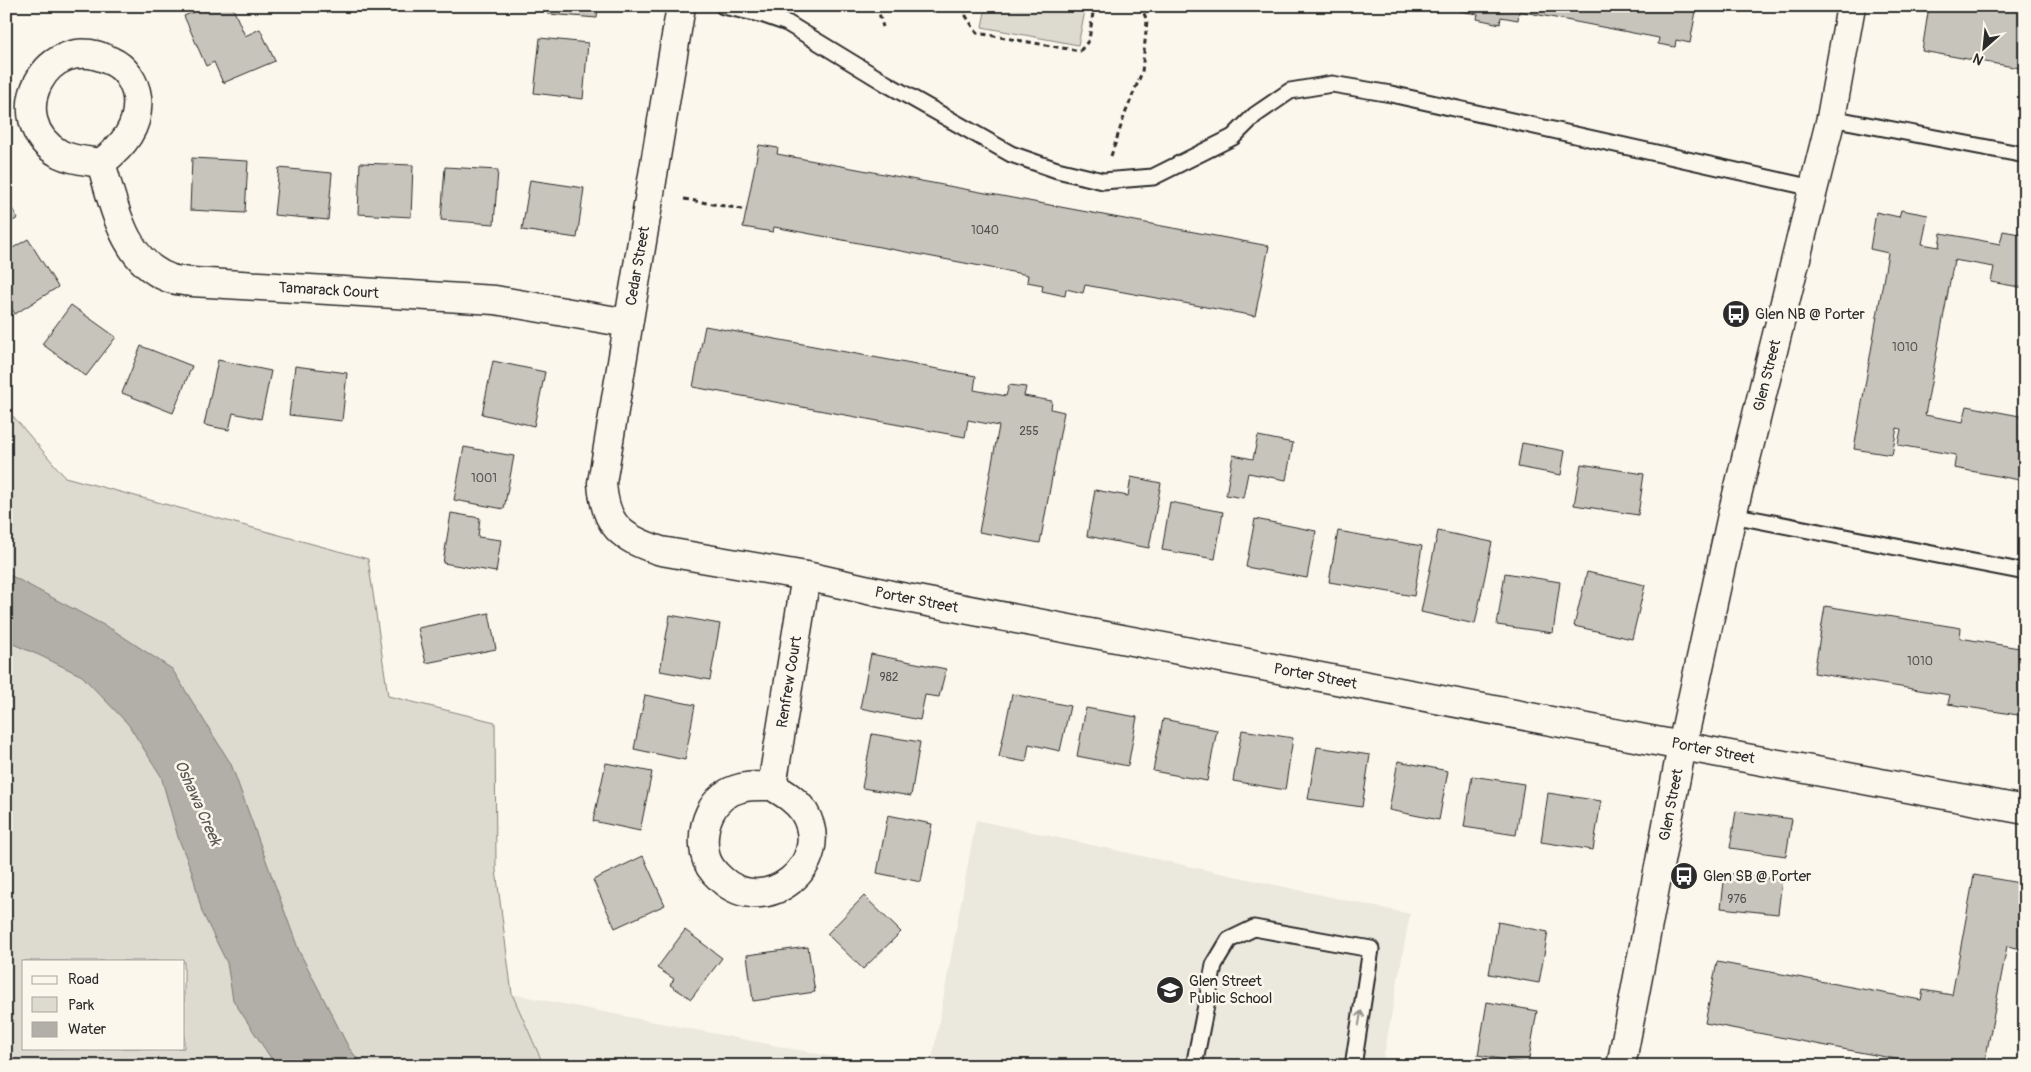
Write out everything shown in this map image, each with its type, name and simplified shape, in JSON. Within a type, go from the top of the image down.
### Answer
[{"type":"street","name":"Cedar Street","points":[[614,524],[606,510],[602,483],[681,6]]},
{"type":"street","name":"Glen Street","points":[[1621,1066],[1682,746],[1732,515],[1831,118],[1851,6]]},
{"type":"street","name":"Tamarack Court","points":[[101,164],[122,231],[136,253],[149,266],[168,278],[192,282],[496,300],[628,323]]},
{"type":"street","name":"Porter Street","points":[[614,524],[624,535],[636,542],[661,550],[806,576],[891,595],[2025,810]]},
{"type":"street","name":"Renfrew Court","points":[[772,786],[806,576]]},
{"type":"lane","points":[[723,6],[764,15],[787,23],[887,84],[1011,154],[1057,170],[1103,181],[1153,177],[1233,137],[1256,115],[1290,91],[1332,84],[1391,94],[1814,188]]},
{"type":"lane","points":[[1831,118],[2025,155]]},
{"type":"lane","points":[[1732,515],[2025,572]]},
{"type":"lane","points":[[1194,1066],[1214,965],[1229,940],[1254,928],[1371,949],[1353,1066]]},
{"type":"path","points":[[877,6],[883,27]]},
{"type":"path","points":[[968,6],[966,16],[977,33],[1080,52],[1089,40],[1094,6]]},
{"type":"path","points":[[1103,181],[1125,114],[1142,72],[1147,22],[1141,6]]},
{"type":"path","points":[[684,199],[747,210]]},
{"type":"shaded area","name":"Glen Street Public School","points":[[976,820],[1410,914],[1382,1066],[931,1066]]},
{"type":"shaded area","points":[[512,994],[880,1066],[544,1066]]},
{"type":"green space","points":[[986,6],[1086,6],[1078,45],[982,27]]},
{"type":"green space","points":[[6,408],[65,477],[368,559],[388,696],[495,722],[496,870],[512,994],[544,1066],[6,1066]]},
{"type":"water","name":"Oshawa Creek","points":[[6,573],[113,630],[172,669],[231,764],[299,951],[349,1048],[363,1066],[276,1066],[233,1000],[227,963],[202,912],[192,872],[178,837],[161,776],[128,724],[82,676],[6,641]]},
{"type":"building","points":[[207,6],[232,6],[245,36],[260,29],[275,61],[223,83],[214,62],[206,66],[184,16]]},
{"type":"building","points":[[548,6],[598,6],[597,18],[548,14]]},
{"type":"building","points":[[1460,6],[1697,6],[1690,43],[1676,40],[1675,47],[1658,44],[1659,38],[1519,11],[1518,20],[1501,17],[1500,24],[1477,19],[1478,14],[1459,11]]},
{"type":"building","points":[[1929,6],[2025,6],[2025,69],[1922,51]]},
{"type":"building","points":[[540,38],[588,43],[583,99],[534,93]]},
{"type":"building","points":[[759,145],[778,148],[777,154],[1269,246],[1255,316],[1085,285],[1083,293],[1066,289],[1065,296],[1042,291],[1043,285],[1027,282],[1028,275],[774,227],[773,232],[743,227]]},
{"type":"building","points":[[192,158],[248,161],[245,213],[190,210]]},
{"type":"building","points":[[360,163],[413,165],[411,217],[358,214]]},
{"type":"building","points":[[445,167],[498,170],[494,224],[441,220]]},
{"type":"building","points":[[279,168],[332,173],[328,220],[274,215]]},
{"type":"building","points":[[530,180],[584,188],[577,238],[522,230]]},
{"type":"building","points":[[6,199],[18,218],[6,225]]},
{"type":"building","points":[[1901,210],[1928,215],[1922,244],[1939,247],[1941,233],[2000,244],[2003,231],[2025,235],[2025,288],[1991,282],[1994,267],[1954,260],[1925,415],[1963,422],[1967,406],[2025,417],[2025,481],[1954,468],[1956,455],[1898,445],[1901,429],[1897,428],[1892,455],[1854,449],[1888,253],[1870,249],[1876,212],[1899,217]]},
{"type":"building","points":[[28,239],[58,287],[15,314],[6,300],[6,252]]},
{"type":"building","points":[[71,305],[116,337],[86,376],[42,344]]},
{"type":"building","points":[[705,326],[976,376],[974,390],[1006,396],[1009,385],[1026,387],[1024,396],[1052,401],[1051,409],[1064,412],[1040,543],[979,532],[999,426],[968,420],[965,437],[693,387]]},
{"type":"building","points":[[141,346],[192,366],[173,413],[122,393]]},
{"type":"building","points":[[218,360],[271,371],[261,419],[233,413],[229,430],[204,425]]},
{"type":"building","points":[[493,361],[545,372],[534,426],[482,414]]},
{"type":"building","points":[[295,366],[347,373],[342,421],[289,415]]},
{"type":"building","points":[[1258,436],[1293,443],[1286,480],[1248,473],[1243,498],[1226,495],[1233,455],[1253,459]]},
{"type":"building","points":[[1522,443],[1565,451],[1561,475],[1518,467]]},
{"type":"building","points":[[464,447],[514,456],[504,509],[454,500]]},
{"type":"building","points":[[1581,464],[1644,474],[1638,515],[1574,505]]},
{"type":"building","points":[[1131,477],[1161,483],[1149,548],[1087,536],[1095,490],[1128,496]]},
{"type":"building","points":[[1170,502],[1223,512],[1215,559],[1162,550]]},
{"type":"building","points":[[451,513],[480,518],[478,537],[501,540],[496,572],[443,563]]},
{"type":"building","points":[[1255,519],[1316,531],[1307,578],[1246,567]]},
{"type":"building","points":[[1338,531],[1422,546],[1414,596],[1329,582]]},
{"type":"building","points":[[1438,531],[1492,542],[1475,624],[1421,612]]},
{"type":"building","points":[[1587,572],[1645,585],[1632,639],[1574,626]]},
{"type":"building","points":[[1505,573],[1560,582],[1553,633],[1497,625]]},
{"type":"building","points":[[1825,606],[1961,628],[1960,638],[2025,649],[2025,710],[2019,709],[2018,715],[1948,704],[1950,695],[1814,673]]},
{"type":"building","points":[[489,613],[496,649],[426,663],[418,628]]},
{"type":"building","points":[[670,615],[720,624],[710,680],[660,671]]},
{"type":"building","points":[[871,654],[946,669],[939,697],[925,695],[920,720],[860,708]]},
{"type":"building","points":[[1012,694],[1070,706],[1060,751],[1029,744],[1026,762],[999,757]]},
{"type":"building","points":[[645,695],[695,705],[685,760],[634,749]]},
{"type":"building","points":[[1086,708],[1137,717],[1128,766],[1077,756]]},
{"type":"building","points":[[1163,719],[1217,730],[1207,781],[1153,771]]},
{"type":"building","points":[[1242,730],[1293,738],[1285,790],[1233,781]]},
{"type":"building","points":[[872,734],[920,742],[911,796],[862,788]]},
{"type":"building","points":[[1317,747],[1370,755],[1362,807],[1308,799]]},
{"type":"building","points":[[1398,761],[1448,771],[1439,820],[1389,810]]},
{"type":"building","points":[[606,763],[652,772],[640,831],[593,821]]},
{"type":"building","points":[[1472,776],[1524,784],[1516,835],[1464,827]]},
{"type":"building","points":[[1548,793],[1601,801],[1593,850],[1541,842]]},
{"type":"building","points":[[1736,811],[1792,819],[1786,856],[1730,848]]},
{"type":"building","points":[[888,815],[932,824],[921,882],[877,873]]},
{"type":"building","points":[[643,856],[665,905],[615,928],[593,880]]},
{"type":"building","points":[[1725,873],[1782,880],[1778,914],[1721,908]]},
{"type":"building","points":[[1974,875],[2025,884],[2025,950],[2007,946],[1984,1066],[1933,1066],[1705,1023],[1717,962],[1921,1000],[1923,990],[1952,995]]},
{"type":"building","points":[[864,896],[901,932],[863,969],[827,934]]},
{"type":"building","points":[[1498,922],[1548,932],[1539,983],[1489,974]]},
{"type":"building","points":[[685,930],[722,958],[691,999],[670,985],[674,979],[657,968]]},
{"type":"building","points":[[808,947],[815,992],[753,1001],[747,955]]},
{"type":"building","points":[[1487,1002],[1537,1011],[1528,1064],[1478,1055]]},
{"type":"place","name":"Glen NB @ Porter","points":[[1736,314]]},
{"type":"place","name":"Glen SB @ Porter","points":[[1684,876]]},
{"type":"place","name":"Glen Street Public School","points":[[1170,990]]}]
